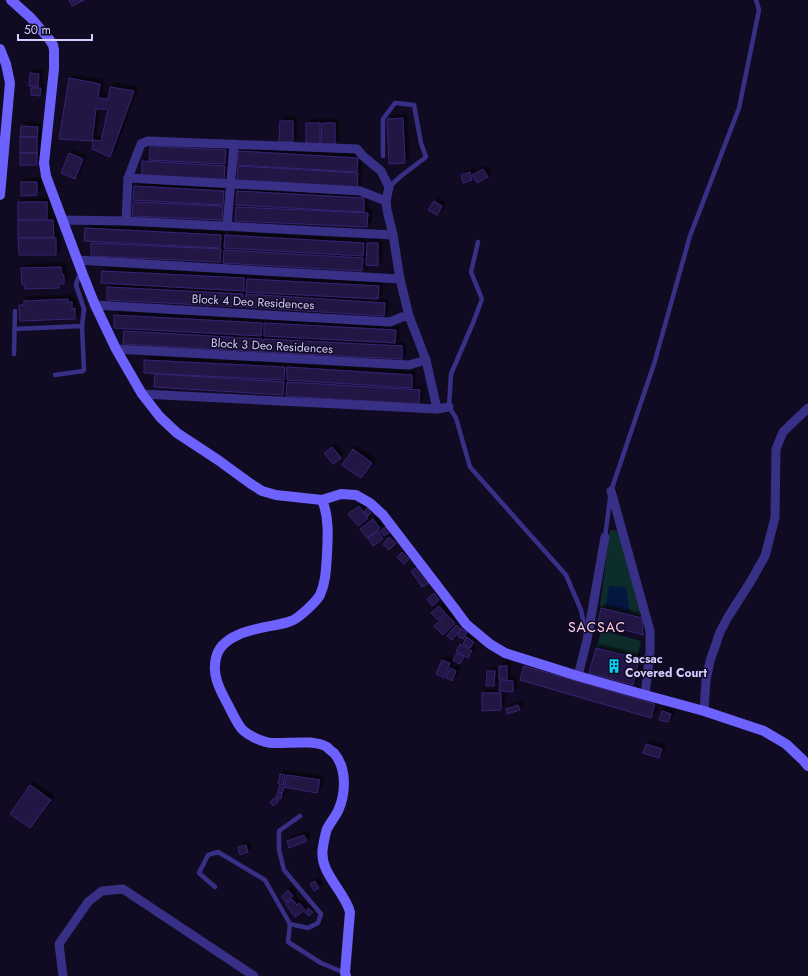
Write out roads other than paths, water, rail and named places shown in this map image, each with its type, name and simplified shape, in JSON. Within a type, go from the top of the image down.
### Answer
[{"type":"street","points":[[12,0],[49,39],[54,50],[54,69],[45,155],[46,176],[95,305],[116,349],[142,394],[160,417],[177,433],[262,491],[276,496],[322,500],[341,494],[356,495],[370,503],[383,516],[466,624],[490,644],[505,652],[578,676],[704,711],[764,731],[786,744],[808,766]]},
{"type":"street","points":[[0,49],[6,64],[10,83],[0,195]]},
{"type":"street","points":[[126,221],[128,178],[141,144],[148,141],[357,149],[363,156],[381,170],[389,187],[386,201],[387,210],[393,235],[400,279],[409,316],[426,360],[437,409]]},
{"type":"street","points":[[227,226],[234,144]]},
{"type":"street","points":[[128,178],[360,192],[386,201]]},
{"type":"street","points":[[62,220],[126,221],[393,235]]},
{"type":"street","points":[[77,260],[400,279]]},
{"type":"street","name":"Block 4 Deo Residences","points":[[95,305],[390,322],[409,316]]},
{"type":"street","name":"Block 3 Deo Residences","points":[[116,349],[409,365],[426,360]]},
{"type":"street","points":[[142,394],[437,409],[449,407]]},
{"type":"street","points":[[704,711],[706,680],[710,661],[720,632],[765,556],[775,518],[776,449],[783,432],[808,408]]},
{"type":"street","points":[[611,491],[650,631],[650,652],[645,695]]},
{"type":"street","points":[[322,500],[325,508],[328,538],[326,576],[319,596],[311,606],[292,621],[240,634],[228,640],[218,652],[215,672],[217,682],[227,702],[241,728],[247,734],[260,740],[272,743],[314,743],[327,747],[340,762],[343,776],[341,803],[326,831],[322,848],[323,861],[350,912],[345,975]]},
{"type":"street","points":[[578,676],[587,640],[605,537]]},
{"type":"street","points":[[63,976],[59,944],[88,902],[102,891],[123,889],[254,976]]},
{"type":"lane","points":[[605,537],[611,491],[654,364],[690,236],[739,108],[759,10],[756,0]]},
{"type":"lane","points":[[383,156],[383,118],[395,103],[414,105],[421,143],[426,157],[389,187]]},
{"type":"lane","points":[[478,242],[471,272],[482,299],[450,374],[449,407],[456,418],[470,467],[566,576],[581,610],[587,640]]},
{"type":"lane","points":[[56,375],[84,370],[82,326],[84,309],[76,285],[78,278],[83,275]]},
{"type":"lane","points":[[14,354],[15,311]]},
{"type":"lane","points":[[14,329],[82,326]]},
{"type":"lane","points":[[290,924],[308,928],[318,922],[321,914],[284,870],[279,850],[279,831],[300,816]]},
{"type":"lane","points":[[215,887],[199,873],[208,855],[218,852],[265,880],[290,924],[288,942],[321,963],[345,975]]},
{"type":"water","points":[[609,586],[626,587],[630,613],[606,606]]},
{"type":"place","name":"Sacsac Covered Court","points":[[614,666]]},
{"type":"district","name":"SACSAC","points":[[597,627]]}]
